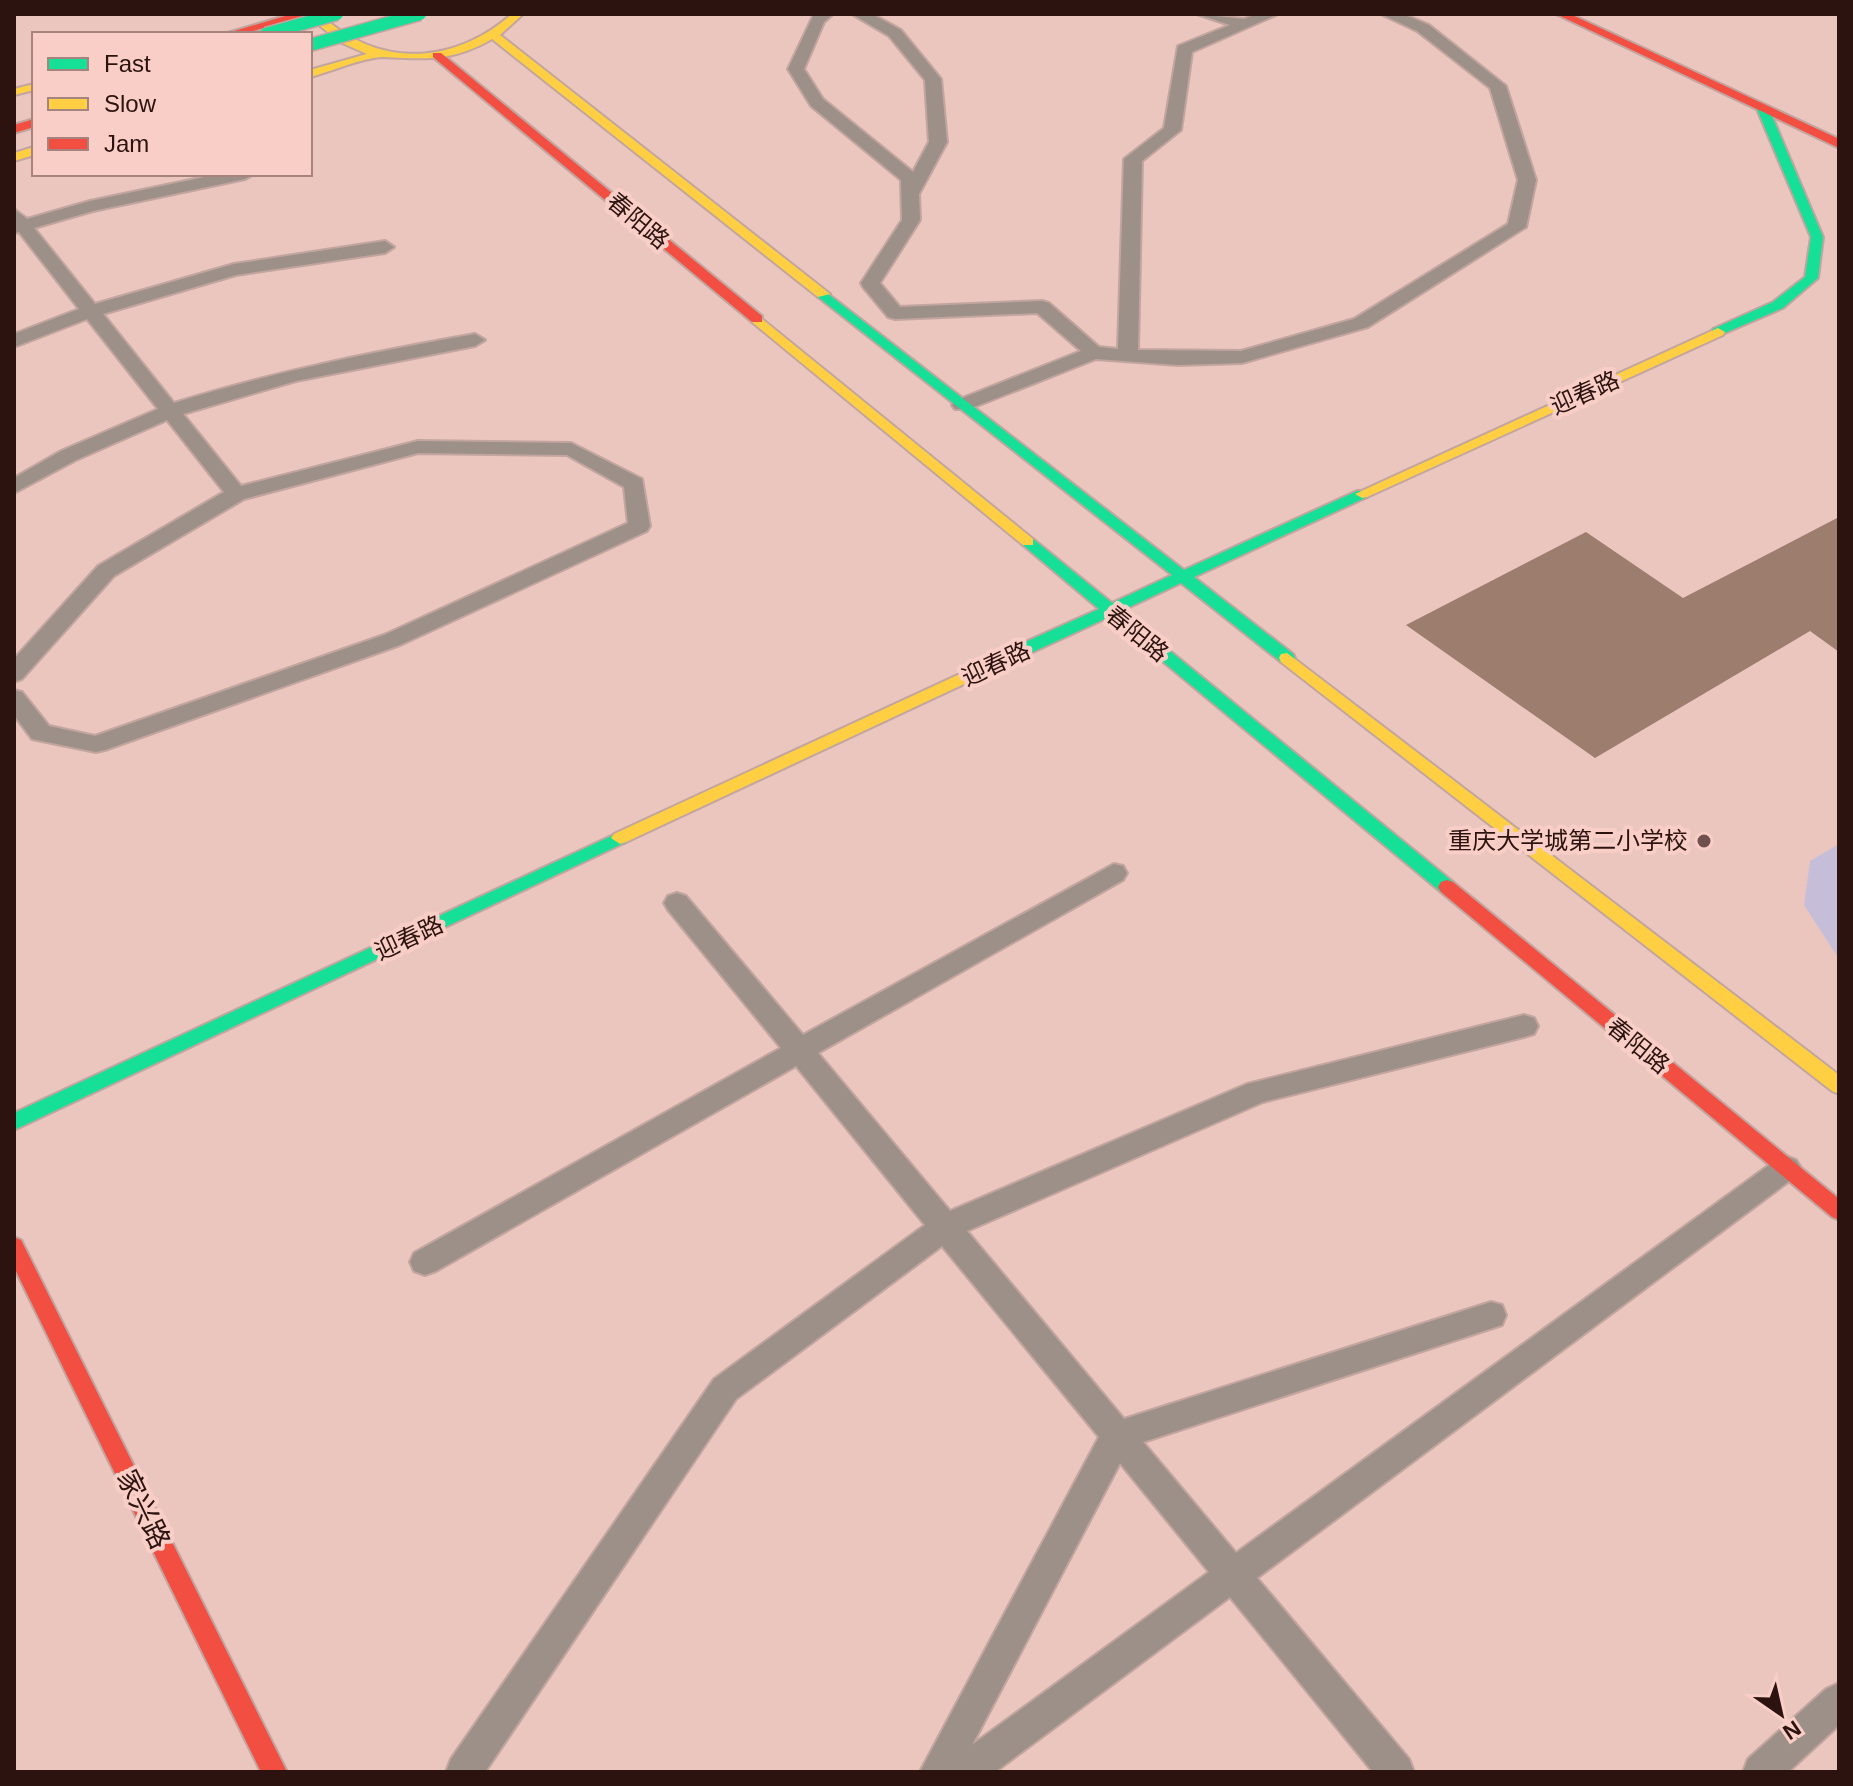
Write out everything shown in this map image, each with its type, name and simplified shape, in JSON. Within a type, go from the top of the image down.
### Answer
[{"type":"main road","points":[[238,32],[305,14]]},
{"type":"main road","points":[[326,14],[323,23],[331,37],[350,48],[379,54],[437,55],[496,37],[518,14]]},
{"type":"main road","points":[[273,32],[337,14]]},
{"type":"main road","points":[[312,44],[420,14]]},
{"type":"main road","points":[[1561,14],[1839,144]]},
{"type":"main road","points":[[496,37],[962,405],[1839,1086]]},
{"type":"main road","points":[[312,73],[379,54]]},
{"type":"main road","name":"春阳路","points":[[437,55],[1839,1211]]},
{"type":"main road","name":"迎春路","points":[[14,1122],[1181,576],[1778,305],[1811,278],[1817,237],[1763,109]]},
{"type":"main road","name":"家兴路","points":[[14,1246],[274,1772]]},
{"type":"lane","points":[[825,14],[817,19],[796,69],[817,102],[910,178],[911,220],[870,283],[895,313],[1042,307],[1094,353]]},
{"type":"lane","points":[[860,14],[895,33],[933,79],[938,142],[911,193]]},
{"type":"lane","points":[[1205,14],[1246,24]]},
{"type":"lane","points":[[1128,355],[1133,159],[1172,130],[1184,49],[1270,14]]},
{"type":"lane","points":[[962,405],[1094,353],[1178,359],[1242,357],[1361,323],[1517,227],[1527,180],[1498,86],[1423,28],[1389,14]]},
{"type":"lane","points":[[235,176],[17,222],[236,494]]},
{"type":"lane","points":[[14,341],[91,311],[234,270],[385,247]]},
{"type":"lane","points":[[14,487],[61,457],[169,409],[310,368],[475,340]]},
{"type":"lane","points":[[14,674],[106,571],[236,494],[418,447],[571,449],[634,484],[639,526],[392,640],[96,744],[41,733],[14,698]]},
{"type":"lane","points":[[425,1262],[1114,873]]},
{"type":"lane","points":[[677,903],[1396,1772]]},
{"type":"lane","points":[[464,1772],[725,1389],[945,1227],[1257,1092],[1524,1026]]},
{"type":"lane","points":[[965,1772],[1786,1168]]},
{"type":"lane","points":[[938,1772],[1117,1436],[1491,1315]]},
{"type":"lane","points":[[1761,1772],[1839,1701]]},
{"type":"shaded area","points":[[1839,844],[1839,959],[1804,905],[1810,861]]},
{"type":"building","points":[[1839,517],[1839,652],[1810,631],[1595,758],[1406,625],[1586,532],[1683,598]]},
{"type":"traffic: fast","points":[[273,32],[337,14]]},
{"type":"traffic: fast","points":[[312,44],[420,14]]},
{"type":"traffic: fast","points":[[1718,332],[1778,305],[1811,278],[1817,237],[1763,109]]},
{"type":"traffic: fast","points":[[823,294],[1287,658]]},
{"type":"traffic: fast","points":[[1016,653],[1362,494]]},
{"type":"traffic: fast","points":[[1028,542],[1447,887]]},
{"type":"traffic: fast","points":[[14,1122],[620,838]]},
{"type":"traffic: slow","points":[[326,14],[323,23],[344,40],[368,51],[422,57],[449,53],[475,44],[498,31],[518,14]]},
{"type":"traffic: slow","points":[[496,37],[823,294]]},
{"type":"traffic: slow","points":[[312,73],[379,54]]},
{"type":"traffic: slow","points":[[14,92],[32,88]]},
{"type":"traffic: slow","points":[[14,157],[32,152]]},
{"type":"traffic: slow","points":[[757,319],[1028,542]]},
{"type":"traffic: slow","points":[[1362,494],[1718,332]]},
{"type":"traffic: slow","points":[[620,838],[1016,653]]},
{"type":"traffic: slow","points":[[1287,658],[1839,1086]]},
{"type":"traffic: jam","points":[[238,32],[305,14]]},
{"type":"traffic: jam","points":[[1561,14],[1839,144]]},
{"type":"traffic: jam","points":[[437,55],[757,319]]},
{"type":"traffic: jam","points":[[14,129],[32,124]]},
{"type":"traffic: jam","points":[[1447,887],[1839,1211]]},
{"type":"traffic: jam","points":[[14,1246],[274,1772]]},
{"type":"place","name":"重庆大学城第二小学校","points":[[1704,841]]}]
